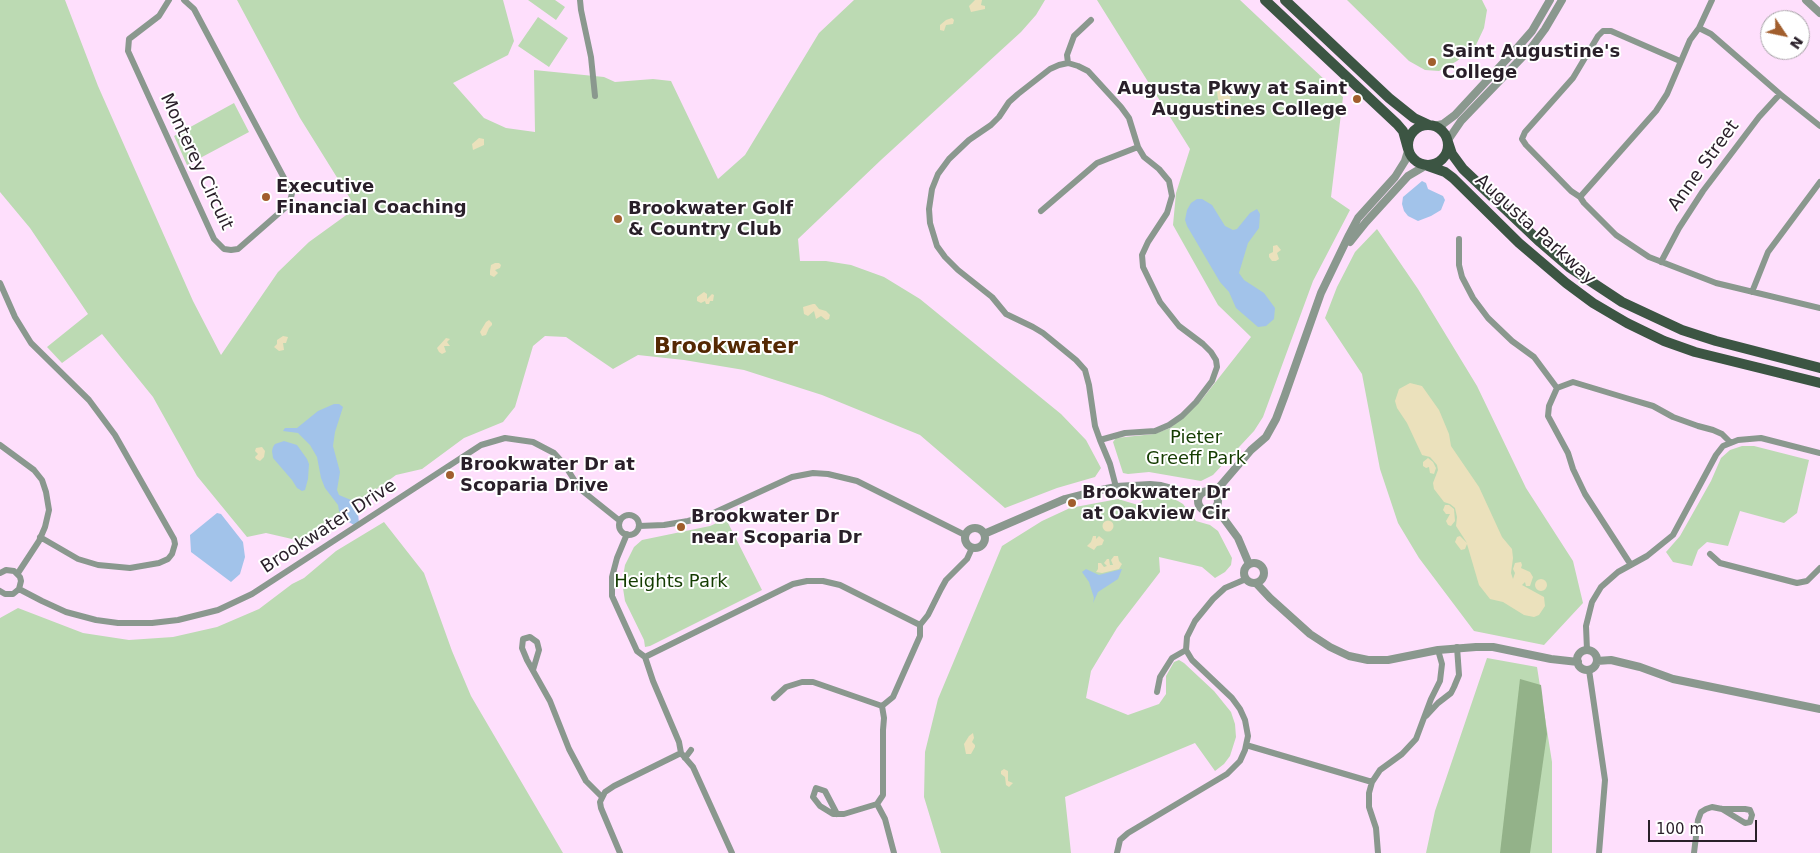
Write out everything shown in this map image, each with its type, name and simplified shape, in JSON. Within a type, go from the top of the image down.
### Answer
[{"type":"main road","points":[[1265,0],[1397,124],[1403,132],[1408,150],[1415,161],[1427,166],[1439,163],[1444,159],[1448,148],[1448,141],[1442,131],[1414,118],[1389,98],[1285,0]]},
{"type":"main road","points":[[1408,150],[1409,137],[1413,132],[1418,128],[1431,125]]},
{"type":"main road","name":"Augusta Parkway","points":[[1448,141],[1458,163],[1532,235],[1569,267],[1622,302],[1682,330],[1716,341],[1820,368]]},
{"type":"main road","name":"Augusta Parkway","points":[[1427,166],[1445,172],[1453,178],[1519,243],[1566,283],[1593,303],[1627,323],[1664,341],[1694,352],[1820,383]]},
{"type":"street","name":"Monterey Circuit","points":[[169,0],[159,16],[129,39],[128,50],[214,239],[224,249],[238,249],[286,207],[290,202],[292,193],[194,9],[184,0]]},
{"type":"street","points":[[580,0],[592,57],[595,96]]},
{"type":"street","points":[[1431,125],[1443,124],[1455,115],[1532,31],[1550,0]]},
{"type":"street","points":[[1448,141],[1461,121],[1531,48],[1562,0]]},
{"type":"street","points":[[1580,197],[1656,111],[1667,94],[1690,40],[1700,28],[1712,0]]},
{"type":"street","points":[[1806,0],[1820,12]]},
{"type":"street","points":[[1068,63],[1067,55],[1074,36],[1091,20]]},
{"type":"street","points":[[1700,28],[1711,34],[1820,126]]},
{"type":"street","points":[[1680,62],[1611,30],[1603,31],[1598,36],[1573,78],[1525,132],[1522,139],[1616,235],[1650,257],[1716,283],[1820,308]]},
{"type":"street","points":[[1100,440],[1124,433],[1155,431],[1169,425],[1182,416],[1196,402],[1212,381],[1217,367],[1212,352],[1179,326],[1160,302],[1143,267],[1142,255],[1167,213],[1172,196],[1168,181],[1159,169],[1144,157],[1138,147],[1134,129],[1122,106],[1088,71],[1068,63],[1050,69],[1018,94],[1009,102],[1000,117],[969,140],[949,159],[938,174],[932,189],[929,209],[930,223],[937,246],[958,270],[992,297],[1006,314],[1033,326],[1043,333],[1076,360],[1084,370],[1089,385],[1095,426],[1100,440],[1110,464],[1116,487]]},
{"type":"street","name":"Anne Street","points":[[1661,262],[1678,228],[1703,191],[1759,117],[1780,94]]},
{"type":"street","points":[[1041,211],[1097,163],[1138,147]]},
{"type":"street","points":[[1215,492],[1251,450],[1266,437],[1276,419],[1321,293],[1358,218],[1395,177],[1405,161],[1408,150]]},
{"type":"street","points":[[1340,255],[1366,222],[1408,176],[1427,166]]},
{"type":"street","points":[[1752,292],[1768,252],[1820,182]]},
{"type":"street","points":[[1459,239],[1459,265],[1462,278],[1474,298],[1488,318],[1512,341],[1534,357],[1557,388]]},
{"type":"street","points":[[0,283],[15,318],[31,343],[89,400],[115,435],[174,539],[175,544],[172,554],[168,559],[159,563],[130,568],[98,566],[63,552],[40,537]]},
{"type":"street","points":[[1631,565],[1585,494],[1573,469],[1568,452],[1548,416],[1549,406],[1557,388],[1573,382],[1644,403],[1681,420],[1722,434],[1730,442]]},
{"type":"street","name":"Brookwater Drive","points":[[19,589],[66,612],[96,620],[118,623],[152,623],[178,620],[218,610],[252,594],[481,445],[505,438],[533,442],[554,454],[564,464],[580,489],[620,521],[621,530],[627,534]]},
{"type":"street","points":[[1587,650],[1586,626],[1592,602],[1601,587],[1618,572],[1647,556],[1673,535],[1716,455],[1724,446],[1730,442],[1761,438],[1820,453]]},
{"type":"street","points":[[0,445],[34,470],[42,480],[49,510],[45,527],[18,573]]},
{"type":"street","points":[[639,526],[664,525],[707,516],[780,481],[799,476],[820,474],[844,476],[857,481],[965,535]]},
{"type":"street","points":[[984,534],[1065,499],[1116,487],[1161,486],[1199,496]]},
{"type":"street","points":[[1206,491],[1215,492],[1219,502],[1216,508],[1210,511],[1203,510],[1198,504],[1199,496],[1206,491]]},
{"type":"street","points":[[1216,508],[1238,538],[1249,564]]},
{"type":"street","points":[[620,521],[624,516],[634,516],[638,520],[639,526],[634,533],[627,534],[616,562],[612,576],[612,596],[637,651],[645,657],[683,756],[693,767],[732,853]]},
{"type":"street","points":[[974,528],[984,534],[984,541],[981,546],[972,548],[965,542],[965,535],[968,530],[974,528]]},
{"type":"street","points":[[882,706],[893,697],[920,636],[920,625],[928,616],[940,589],[946,580],[967,559],[972,548]]},
{"type":"street","points":[[1710,554],[1720,563],[1797,583],[1807,581],[1820,568]]},
{"type":"street","points":[[1257,563],[1264,569],[1262,580],[1251,583],[1246,579],[1244,573],[1249,564],[1257,563]]},
{"type":"street","points":[[0,573],[10,569],[18,573],[21,581],[19,589],[13,594],[0,592]]},
{"type":"street","points":[[1117,853],[1120,840],[1128,833],[1227,774],[1240,761],[1248,736],[1240,709],[1232,698],[1192,660],[1186,650],[1187,637],[1195,621],[1213,599],[1225,588],[1246,579]]},
{"type":"street","points":[[645,657],[793,584],[807,582],[823,581],[840,585],[920,625]]},
{"type":"street","points":[[1256,583],[1310,634],[1349,656],[1368,660],[1388,660],[1457,647],[1493,648],[1578,662]]},
{"type":"street","points":[[533,670],[539,650],[537,642],[530,637],[523,639],[522,648],[533,670],[550,700],[569,749],[586,781],[602,797]]},
{"type":"street","points":[[1423,719],[1438,703],[1451,693],[1454,687],[1459,675],[1457,647]]},
{"type":"street","points":[[1158,692],[1160,677],[1172,658],[1186,650]]},
{"type":"street","points":[[1378,853],[1376,828],[1369,807],[1369,794],[1372,782],[1380,770],[1402,754],[1416,739],[1440,681],[1442,664],[1438,650]]},
{"type":"street","points":[[1587,650],[1593,652],[1597,661],[1595,667],[1589,670],[1580,667],[1578,662],[1579,655],[1587,650]]},
{"type":"street","points":[[1597,661],[1610,660],[1640,667],[1673,679],[1820,709]]},
{"type":"street","points":[[1589,670],[1605,780],[1598,853]]},
{"type":"street","points":[[774,698],[786,687],[802,682],[813,682],[882,706]]},
{"type":"street","points":[[837,814],[877,804],[883,795],[882,755],[884,718],[882,706]]},
{"type":"street","points":[[1246,745],[1372,782]]},
{"type":"street","points":[[620,853],[601,808],[602,797],[605,792],[614,786],[683,756],[691,750]]},
{"type":"street","points":[[877,804],[885,819],[894,853]]},
{"type":"street","points":[[1694,853],[1698,820],[1701,812],[1712,807],[1722,809]]},
{"type":"green space","name":"Brookwater Golf & Country Club","points":[[0,0],[65,0],[98,86],[193,301],[221,355],[278,272],[309,242],[356,208],[300,118],[237,0],[503,0],[514,41],[508,55],[453,83],[484,118],[506,128],[535,132],[534,70],[604,77],[615,82],[653,79],[671,81],[718,179],[745,155],[819,33],[854,0],[1045,0],[1036,15],[1021,32],[798,239],[800,261],[826,261],[851,265],[884,277],[920,299],[1061,414],[1086,440],[1101,468],[1095,477],[1057,488],[1005,508],[920,435],[822,395],[744,370],[684,360],[638,355],[613,369],[566,337],[545,336],[533,346],[515,407],[503,422],[464,438],[422,469],[396,475],[305,542],[266,533],[247,537],[197,476],[153,397],[102,334],[62,363],[47,347],[88,314],[30,228],[0,192]]},
{"type":"green space","points":[[528,0],[555,0],[565,7],[556,20]]},
{"type":"green space","name":"Pieter Greeff Park","points":[[1097,0],[1240,0],[1343,97],[1331,197],[1350,210],[1313,281],[1263,417],[1254,431],[1213,475],[1201,481],[1149,472],[1123,473],[1113,442],[1116,438],[1154,434],[1170,428],[1203,398],[1251,337],[1218,305],[1173,225],[1176,193],[1190,149]]},
{"type":"green space","points":[[1347,0],[1482,0],[1487,10],[1484,28],[1476,45],[1457,61],[1439,71],[1425,70],[1409,61]]},
{"type":"green space","points":[[538,17],[568,38],[549,67],[518,46]]},
{"type":"green space","points":[[234,103],[249,132],[187,165],[174,136]]},
{"type":"green space","points":[[1377,229],[1418,289],[1477,386],[1526,488],[1573,561],[1583,603],[1544,645],[1474,631],[1419,558],[1398,523],[1380,469],[1362,374],[1325,318],[1337,287],[1355,252]]},
{"type":"green space","points":[[1742,446],[1754,446],[1809,460],[1797,513],[1784,523],[1740,511],[1728,546],[1707,542],[1698,550],[1692,566],[1673,562],[1666,552],[1680,536],[1711,481],[1721,458],[1730,450]]},
{"type":"green space","points":[[1145,498],[1171,498],[1178,501],[1183,504],[1196,521],[1210,525],[1218,531],[1232,558],[1231,565],[1225,572],[1215,578],[1202,567],[1159,557],[1160,572],[1117,628],[1091,671],[1086,698],[1128,715],[1159,704],[1166,694],[1166,676],[1174,662],[1179,660],[1214,691],[1231,712],[1235,724],[1236,737],[1230,756],[1215,771],[1195,743],[1065,797],[1071,853],[941,853],[924,797],[925,752],[938,699],[1002,546],[1042,521],[1070,508],[1118,499],[1138,505]]},
{"type":"green space","name":"Heights Park","points":[[726,519],[762,590],[645,647],[644,640],[625,601],[622,582],[625,565],[634,547],[642,540],[710,526]]},
{"type":"green space","points":[[384,522],[424,573],[452,651],[471,696],[563,853],[0,853],[0,618],[18,608],[83,633],[129,640],[173,637],[217,627],[259,609],[292,584],[304,578],[336,551]]},
{"type":"green space","points":[[1487,658],[1537,667],[1552,762],[1552,853],[1426,853],[1435,811]]},
{"type":"green space","points":[[1520,679],[1541,685],[1547,734],[1530,853],[1500,853]]},
{"type":"sand","points":[[975,0],[982,0],[981,5],[985,6],[985,9],[971,12],[969,6]]},
{"type":"sand","points":[[952,18],[954,20],[953,24],[946,25],[944,31],[940,30],[940,25]]},
{"type":"sand","points":[[1219,89],[1225,90],[1231,98],[1226,104],[1233,106],[1233,111],[1230,112],[1231,117],[1228,119],[1225,118],[1225,112],[1218,99],[1217,92]]},
{"type":"sand","points":[[479,138],[484,139],[484,145],[473,150],[472,144]]},
{"type":"sand","points":[[1277,245],[1281,250],[1277,253],[1279,259],[1272,261],[1269,254],[1273,252],[1273,246]]},
{"type":"sand","points":[[495,263],[501,265],[500,268],[495,270],[498,273],[494,277],[490,275],[490,271],[491,265]]},
{"type":"sand","points":[[704,292],[707,294],[707,299],[712,294],[714,295],[713,301],[710,301],[709,304],[706,304],[705,301],[701,303],[697,301],[697,297]]},
{"type":"sand","points":[[813,304],[819,309],[826,311],[830,315],[829,319],[826,320],[821,316],[816,319],[814,311],[808,316],[804,314],[803,307]]},
{"type":"sand","points":[[489,320],[492,325],[486,335],[482,336],[480,332]]},
{"type":"sand","points":[[283,336],[288,337],[286,343],[283,343],[284,350],[279,351],[274,347],[277,344],[277,340]]},
{"type":"sand","points":[[446,338],[450,339],[447,342],[450,346],[444,346],[446,352],[442,354],[437,348]]},
{"type":"sand","points":[[1410,383],[1422,386],[1439,410],[1449,434],[1451,446],[1479,487],[1502,537],[1512,549],[1511,573],[1513,579],[1515,563],[1521,562],[1521,568],[1530,572],[1533,577],[1530,586],[1526,586],[1525,582],[1522,585],[1544,597],[1545,606],[1539,615],[1534,617],[1524,615],[1503,602],[1490,599],[1479,585],[1467,544],[1465,549],[1461,550],[1455,542],[1457,537],[1460,536],[1467,543],[1456,526],[1455,508],[1444,502],[1434,489],[1433,483],[1438,470],[1437,465],[1430,457],[1422,455],[1395,401],[1399,389]]},
{"type":"sand","points":[[262,447],[265,451],[264,457],[260,461],[255,457],[258,454],[255,451],[256,448]]},
{"type":"sand","points":[[1428,458],[1436,468],[1434,474],[1430,473],[1429,467],[1423,466],[1423,462]]},
{"type":"sand","points":[[1445,505],[1449,505],[1454,509],[1455,521],[1451,526],[1446,521],[1450,514],[1446,514],[1443,510]]},
{"type":"sand","points":[[1108,520],[1114,526],[1108,532],[1102,526]]},
{"type":"sand","points":[[1093,536],[1096,536],[1096,539],[1099,536],[1104,540],[1102,545],[1097,546],[1094,550],[1087,546]]},
{"type":"sand","points":[[1114,556],[1118,556],[1122,564],[1119,569],[1102,573],[1096,572],[1098,563],[1101,563],[1104,567],[1107,566],[1104,563],[1107,559],[1109,559],[1110,565],[1113,565],[1111,560]]},
{"type":"sand","points":[[1539,579],[1543,579],[1547,585],[1543,591],[1539,591],[1535,587],[1535,583]]},
{"type":"sand","points":[[973,733],[974,738],[972,742],[975,747],[971,754],[966,754],[964,744]]},
{"type":"sand","points":[[1004,769],[1008,771],[1008,781],[1013,783],[1009,787],[1006,785],[1005,777],[1001,774],[1001,771]]},
{"type":"water","points":[[1422,181],[1426,183],[1428,189],[1443,196],[1445,200],[1441,210],[1418,221],[1408,216],[1402,204],[1403,197]]},
{"type":"water","points":[[1197,199],[1202,199],[1212,205],[1225,226],[1233,230],[1237,229],[1250,213],[1257,209],[1260,214],[1259,228],[1248,243],[1239,273],[1244,280],[1264,293],[1275,308],[1274,319],[1266,326],[1258,327],[1236,308],[1229,292],[1220,282],[1187,226],[1185,220],[1187,210],[1191,203]]},
{"type":"water","points":[[334,404],[339,404],[343,407],[335,432],[333,446],[340,472],[337,490],[339,495],[351,500],[358,513],[359,523],[354,525],[347,521],[339,511],[338,505],[325,488],[317,457],[310,445],[298,433],[283,431],[285,428],[297,428],[318,411]]},
{"type":"water","points":[[284,441],[297,445],[307,459],[309,464],[305,490],[302,491],[297,488],[273,458],[273,447],[275,444]]},
{"type":"water","points":[[217,513],[221,514],[243,542],[245,557],[240,574],[231,582],[191,552],[190,535]]},
{"type":"water","points":[[1086,569],[1099,575],[1122,569],[1118,579],[1098,592],[1093,603],[1094,598],[1089,582],[1082,572]]},
{"type":"place","name":"Saint Augustine's College","points":[[1432,62]]},
{"type":"place","name":"Augusta Pkwy at Saint Augustines College","points":[[1357,99]]},
{"type":"place","name":"Executive Financial Coaching","points":[[266,197]]},
{"type":"place","name":"Brookwater Golf & Country Club","points":[[618,219]]},
{"type":"place","name":"Brookwater Dr at Scoparia Drive","points":[[450,475]]},
{"type":"place","name":"Brookwater Dr at Oakview Cir","points":[[1072,503]]},
{"type":"place","name":"Brookwater Dr near Scoparia Dr","points":[[681,527]]},
{"type":"district","name":"Brookwater","points":[[726,347]]}]
